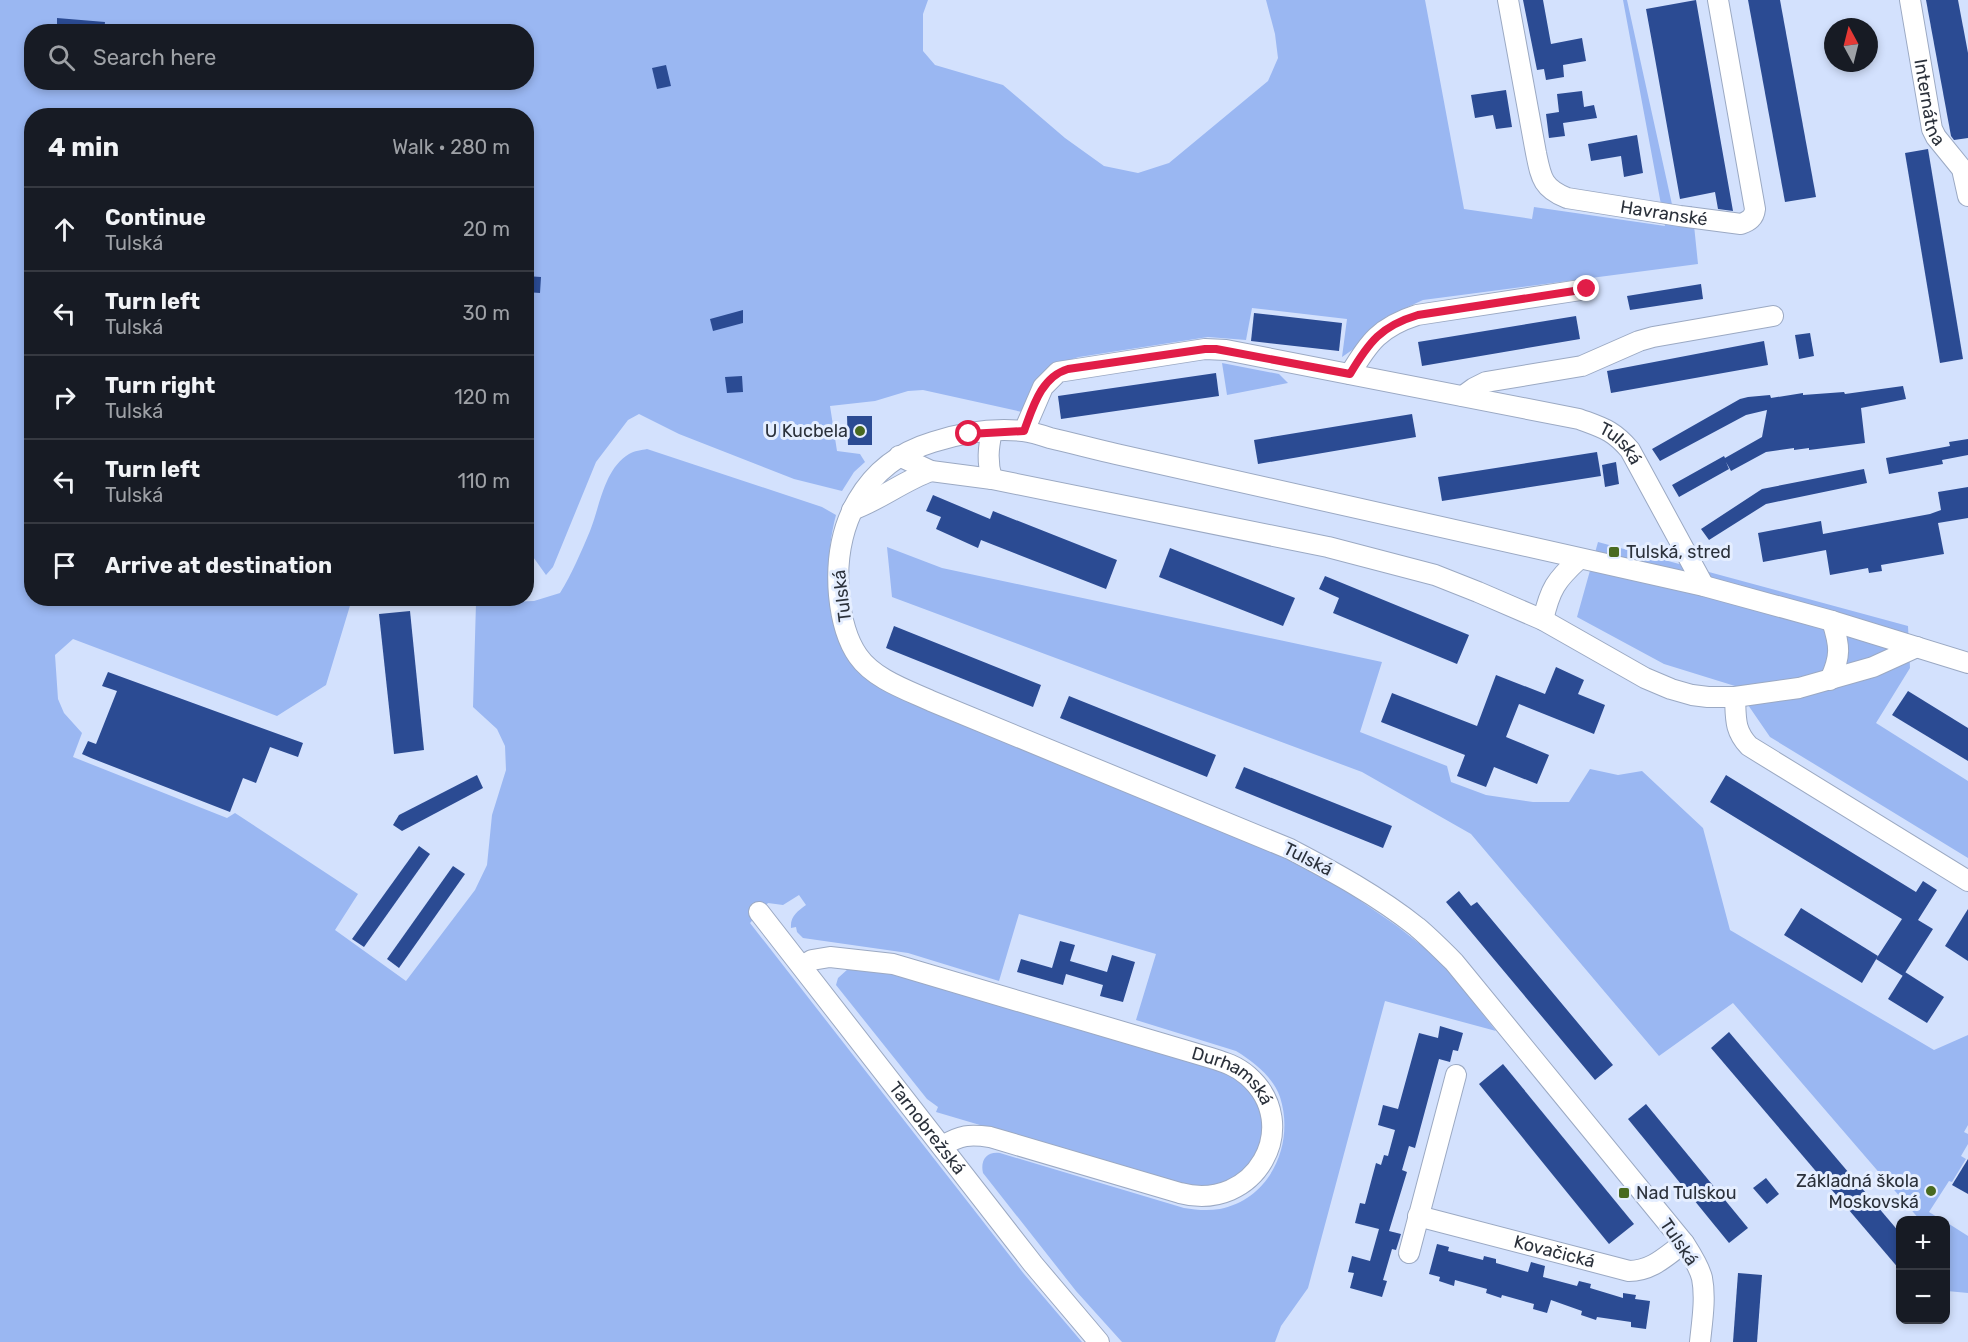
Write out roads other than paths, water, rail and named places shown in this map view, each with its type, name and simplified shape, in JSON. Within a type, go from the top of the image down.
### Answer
[{"type":"street","name":"Havranské","points":[[1508,0],[1540,174],[1546,186],[1567,198],[1741,224],[1754,216],[1755,208],[1719,0]]},
{"type":"street","name":"Internátna","points":[[1910,0],[1932,129],[1962,169],[1968,196]]},
{"type":"street","points":[[1350,374],[1365,349],[1377,336],[1404,319],[1587,289]]},
{"type":"street","points":[[1463,396],[1486,382],[1582,366],[1639,341],[1773,316]]},
{"type":"street","name":"Tulská","points":[[1024,431],[1043,387],[1058,372],[1205,349],[1216,349],[1350,374],[1579,419],[1608,429],[1620,438],[1638,462],[1704,586]]},
{"type":"street","points":[[992,431],[988,448],[988,465],[992,479]]},
{"type":"street","name":"Tulská","points":[[1700,1342],[1702,1279],[1684,1243],[1454,962],[1416,927],[1331,870],[1290,849],[931,701],[872,670],[858,657],[850,642],[840,605],[838,567],[839,550],[852,510],[871,478],[899,456],[930,442],[950,437],[992,431],[1024,431],[1116,454],[1704,586],[1832,621],[1968,663]]},
{"type":"street","points":[[899,456],[931,471],[992,479],[1328,547],[1380,560],[1456,583],[1543,620],[1645,678],[1671,689],[1708,697],[1735,697],[1799,688],[1873,667],[1917,647]]},
{"type":"street","points":[[852,510],[914,477],[931,471]]},
{"type":"street","points":[[1543,620],[1547,600],[1553,587],[1579,559]]},
{"type":"street","points":[[1830,680],[1838,664],[1839,651],[1832,621]]},
{"type":"street","points":[[1735,697],[1736,724],[1740,736],[1749,746],[1968,881]]},
{"type":"street","name":"Tarnobrežská","points":[[759,912],[1033,1264],[1099,1342]]},
{"type":"street","name":"Durhamská","points":[[802,966],[812,960],[830,957],[893,964],[1211,1058],[1237,1068],[1248,1076],[1264,1096],[1271,1122],[1269,1148],[1249,1180],[1227,1192],[1203,1197],[1180,1193],[990,1137],[971,1134],[957,1137],[942,1146]]},
{"type":"street","points":[[1409,1253],[1456,1075]]},
{"type":"street","name":"Kovačická","points":[[1418,1216],[1629,1271],[1642,1271],[1652,1266],[1684,1243]]},
{"type":"place","name":"U Kucbela","points":[[860,431]]},
{"type":"place","name":"Tulská, stred","points":[[1614,552]]},
{"type":"place","name":"Základná škola Moskovská","points":[[1931,1191]]},
{"type":"place","name":"Nad Tulskou","points":[[1624,1193]]}]
